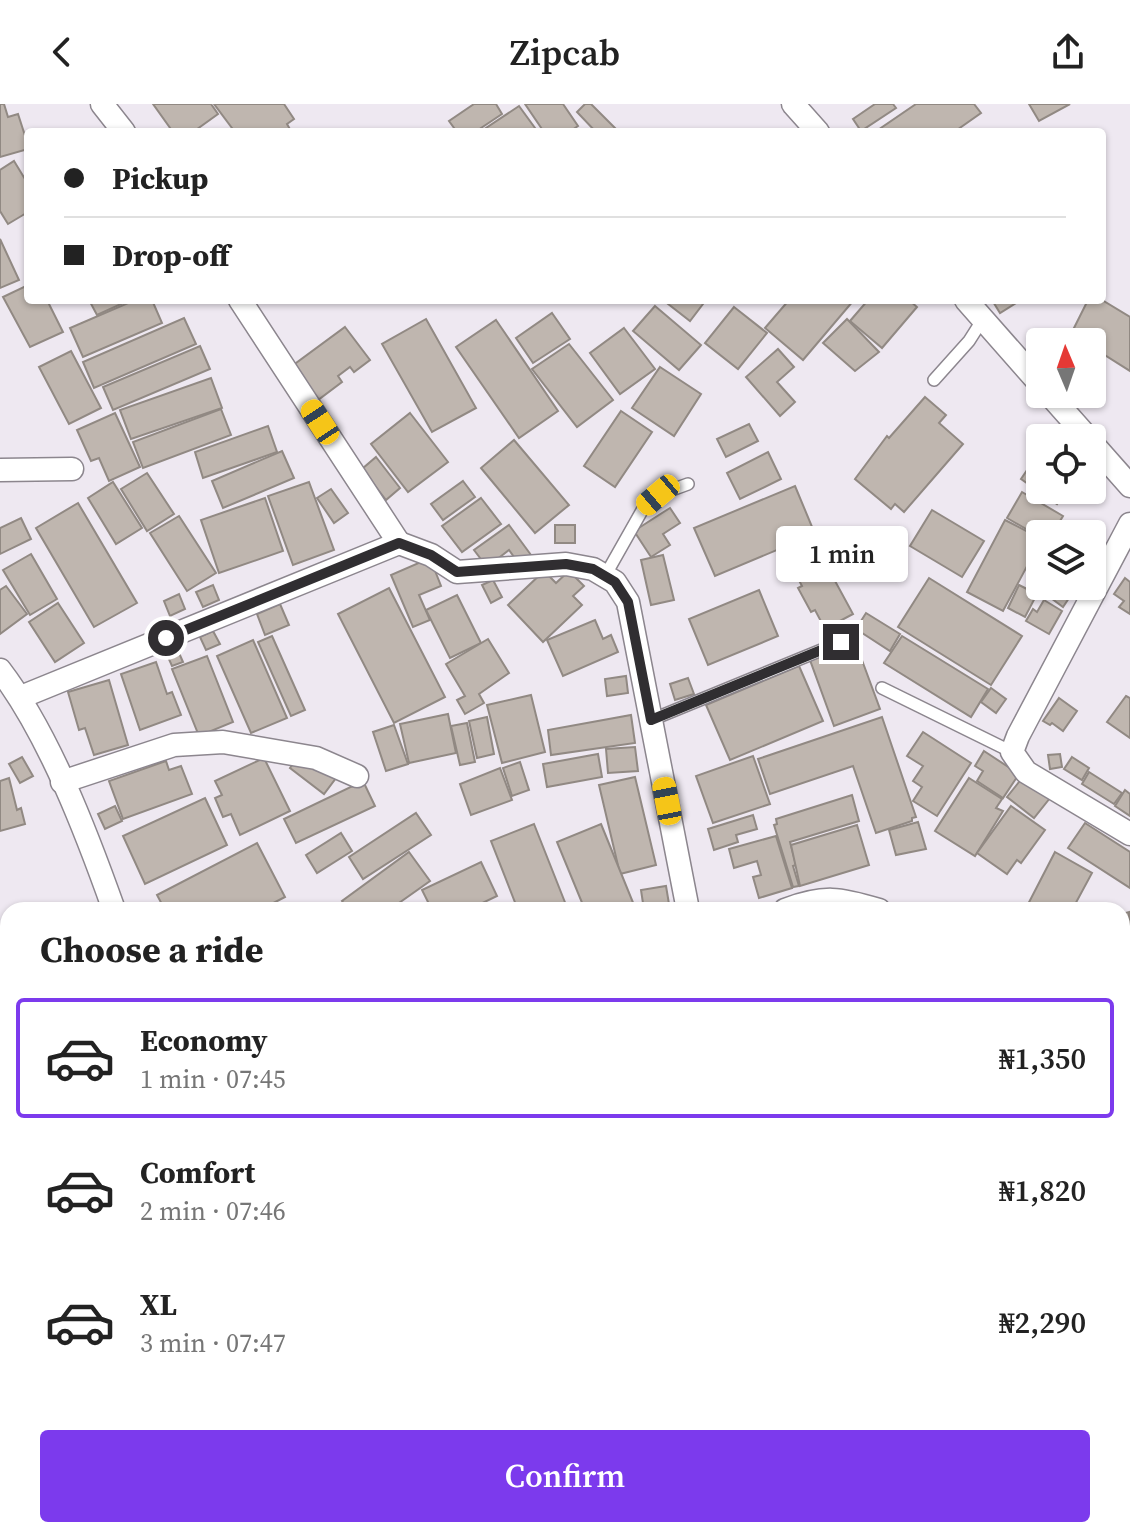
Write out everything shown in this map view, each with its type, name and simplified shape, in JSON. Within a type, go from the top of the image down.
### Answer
[{"type":"street","points":[[102,104],[121,128]]},
{"type":"street","points":[[793,104],[814,128]]},
{"type":"street","points":[[247,304],[399,543],[431,555],[457,572],[566,564],[593,569],[615,582],[628,602],[686,902]]},
{"type":"street","points":[[970,304],[1026,368]]},
{"type":"street","points":[[1061,408],[1076,424]]},
{"type":"street","points":[[1106,459],[1130,486]]},
{"type":"street","points":[[0,470],[72,469]]},
{"type":"street","points":[[1130,524],[1012,752],[1026,772],[1130,834]]},
{"type":"street","points":[[21,697],[399,543]]},
{"type":"street","points":[[0,670],[21,697],[62,782],[95,856],[111,902]]},
{"type":"street","points":[[62,782],[174,745],[223,742],[316,758],[357,776]]},
{"type":"street","points":[[805,902],[842,899],[852,902]]},
{"type":"lane","points":[[934,380],[969,341],[983,319]]},
{"type":"lane","points":[[605,576],[644,507],[658,495],[688,484]]},
{"type":"lane","points":[[651,720],[841,642]]},
{"type":"lane","points":[[882,688],[1012,752]]},
{"type":"building","points":[[0,104],[4,104],[8,117],[18,114],[24,133],[24,150],[0,157]]},
{"type":"building","points":[[153,104],[211,104],[218,114],[199,128],[170,128]]},
{"type":"building","points":[[214,104],[284,104],[294,119],[287,124],[289,128],[232,128]]},
{"type":"building","points":[[474,104],[496,104],[502,114],[481,128],[454,128],[449,121]]},
{"type":"building","points":[[525,104],[563,104],[578,126],[575,128],[541,128]]},
{"type":"building","points":[[585,104],[591,104],[615,128],[592,128],[577,112]]},
{"type":"building","points":[[875,104],[893,104],[896,108],[866,128],[859,128],[853,119]]},
{"type":"building","points":[[916,104],[974,104],[981,113],[960,128],[881,128]]},
{"type":"building","points":[[1029,104],[1070,104],[1039,121]]},
{"type":"building","points":[[519,106],[535,128],[486,128]]},
{"type":"building","points":[[14,161],[24,177],[24,214],[8,224],[0,211],[0,170]]},
{"type":"building","points":[[0,239],[19,280],[0,288]]},
{"type":"building","points":[[24,287],[24,304],[49,304],[63,332],[30,347],[3,297]]},
{"type":"building","points":[[1106,302],[1130,317],[1130,371],[1106,356],[1106,328],[1074,328],[1086,304]]},
{"type":"building","points":[[91,304],[121,304],[97,315]]},
{"type":"building","points":[[126,304],[154,304],[162,323],[83,357],[70,328]]},
{"type":"building","points":[[668,304],[703,304],[690,321]]},
{"type":"building","points":[[786,304],[851,304],[803,360],[765,328]]},
{"type":"building","points":[[865,304],[914,304],[917,307],[882,348],[850,321]]},
{"type":"building","points":[[994,304],[1014,304],[1000,313]]},
{"type":"building","points":[[655,306],[701,345],[679,370],[633,331]]},
{"type":"building","points":[[734,307],[767,333],[738,369],[705,343]]},
{"type":"building","points":[[552,313],[570,339],[533,363],[516,338]]},
{"type":"building","points":[[184,318],[196,344],[94,388],[83,362]]},
{"type":"building","points":[[426,319],[476,408],[432,432],[382,344]]},
{"type":"building","points":[[847,319],[879,352],[855,371],[823,343]]},
{"type":"building","points":[[496,320],[558,411],[519,438],[456,347]]},
{"type":"building","points":[[345,327],[370,360],[354,372],[350,367],[338,376],[342,382],[318,400],[292,366]]},
{"type":"building","points":[[624,328],[655,369],[620,394],[590,353]]},
{"type":"building","points":[[569,344],[613,400],[577,427],[532,369]]},
{"type":"building","points":[[200,346],[210,369],[113,410],[103,387]]},
{"type":"building","points":[[778,349],[794,367],[777,382],[795,402],[780,416],[746,377]]},
{"type":"building","points":[[71,351],[101,408],[69,424],[39,367]]},
{"type":"building","points":[[660,367],[701,394],[674,436],[632,408]]},
{"type":"building","points":[[211,378],[222,408],[131,439],[120,410]]},
{"type":"building","points":[[925,397],[946,415],[939,423],[963,444],[904,512],[895,504],[891,509],[855,479],[887,436],[889,438]]},
{"type":"building","points":[[221,409],[231,435],[143,468],[133,442]]},
{"type":"building","points":[[621,411],[652,432],[615,487],[584,466]]},
{"type":"building","points":[[115,413],[140,467],[109,481],[99,458],[91,461],[77,430]]},
{"type":"building","points":[[410,413],[448,462],[408,492],[371,444]]},
{"type":"building","points":[[749,424],[758,441],[726,457],[717,439]]},
{"type":"building","points":[[268,426],[277,452],[203,478],[195,452]]},
{"type":"building","points":[[514,440],[569,505],[535,533],[481,468]]},
{"type":"building","points":[[282,451],[294,478],[223,508],[212,481]]},
{"type":"building","points":[[768,452],[781,479],[740,499],[727,473]]},
{"type":"building","points":[[376,457],[400,488],[386,500],[362,469]]},
{"type":"building","points":[[147,473],[174,514],[147,531],[121,489]]},
{"type":"building","points":[[463,481],[475,497],[443,520],[431,504]]},
{"type":"building","points":[[113,482],[142,528],[116,544],[88,498]]},
{"type":"building","points":[[309,482],[334,550],[293,565],[268,496]]},
{"type":"building","points":[[795,486],[815,534],[715,576],[694,528]]},
{"type":"building","points":[[331,489],[348,513],[334,523],[317,498]]},
{"type":"building","points":[[1022,492],[1026,494],[1026,504],[1042,504],[1063,516],[1061,520],[1026,520],[1026,529],[1007,518]]},
{"type":"building","points":[[265,498],[283,551],[219,573],[201,520]]},
{"type":"building","points":[[481,498],[501,524],[462,552],[442,526]]},
{"type":"building","points":[[78,503],[137,603],[94,627],[36,528]]},
{"type":"building","points":[[670,508],[680,523],[663,534],[670,545],[651,557],[634,531]]},
{"type":"building","points":[[932,510],[984,541],[962,577],[910,546]]},
{"type":"building","points":[[179,516],[216,573],[187,591],[150,533]]},
{"type":"building","points":[[21,518],[31,539],[0,554],[0,528]]},
{"type":"building","points":[[1005,520],[1026,531],[1026,568],[1003,611],[967,592]]},
{"type":"building","points":[[509,525],[531,555],[519,564],[509,550],[487,567],[474,550]]},
{"type":"building","points":[[555,525],[575,525],[575,543],[555,543]]},
{"type":"building","points":[[31,554],[57,599],[30,615],[3,570]]},
{"type":"building","points":[[663,555],[674,600],[651,605],[641,560]]},
{"type":"building","points":[[822,557],[853,614],[825,629],[798,588],[802,586],[794,571]]},
{"type":"building","points":[[430,558],[441,586],[419,595],[430,620],[413,627],[391,575]]},
{"type":"building","points":[[544,571],[556,583],[569,571],[584,586],[573,596],[582,605],[543,642],[508,605]]},
{"type":"building","points":[[929,578],[1022,636],[991,685],[898,627]]},
{"type":"building","points":[[1125,578],[1130,582],[1130,614],[1119,607],[1124,601],[1114,594]]},
{"type":"building","points":[[493,580],[502,597],[491,603],[482,585]]},
{"type":"building","points":[[213,585],[219,600],[203,607],[196,592]]},
{"type":"building","points":[[1019,585],[1026,588],[1026,600],[1034,600],[1025,617],[1008,608]]},
{"type":"building","points":[[6,586],[27,614],[0,634],[0,590]]},
{"type":"building","points":[[389,588],[445,697],[394,723],[338,614]]},
{"type":"building","points":[[759,590],[778,636],[708,665],[689,619]]},
{"type":"building","points":[[179,594],[185,609],[170,616],[164,601]]},
{"type":"building","points":[[457,595],[481,643],[450,658],[426,610]]},
{"type":"building","points":[[1044,600],[1062,611],[1049,634],[1026,621],[1033,609],[1037,612]]},
{"type":"building","points":[[1054,600],[1068,600],[1063,607]]},
{"type":"building","points":[[58,603],[84,643],[55,662],[29,622]]},
{"type":"building","points":[[280,604],[289,625],[265,635],[257,614]]},
{"type":"building","points":[[866,613],[900,634],[890,651],[856,629]]},
{"type":"building","points":[[595,620],[603,639],[611,635],[618,652],[563,676],[547,640]]},
{"type":"building","points":[[213,631],[220,644],[206,650],[200,637]]},
{"type":"building","points":[[272,636],[305,710],[291,716],[258,642]]},
{"type":"building","points":[[902,636],[988,689],[971,717],[884,663]]},
{"type":"building","points":[[488,639],[509,673],[479,694],[484,703],[465,714],[457,700],[465,696],[446,664]]},
{"type":"building","points":[[253,640],[287,718],[251,733],[217,656]]},
{"type":"building","points":[[175,644],[183,662],[172,666],[164,648]]},
{"type":"building","points":[[856,644],[880,709],[834,726],[810,660]]},
{"type":"building","points":[[207,656],[233,722],[199,736],[172,669]]},
{"type":"building","points":[[156,662],[167,694],[172,692],[181,715],[140,730],[121,674]]},
{"type":"building","points":[[799,666],[823,721],[730,760],[706,705]]},
{"type":"building","points":[[626,676],[628,693],[607,696],[605,679]]},
{"type":"building","points":[[688,678],[694,694],[675,700],[670,684]]},
{"type":"building","points":[[109,680],[128,745],[94,755],[85,728],[79,730],[68,692]]},
{"type":"building","points":[[991,688],[1006,699],[996,713],[981,702]]},
{"type":"building","points":[[531,695],[545,752],[502,763],[487,705]]},
{"type":"building","points":[[1126,696],[1130,698],[1130,738],[1107,722]]},
{"type":"building","points":[[1059,698],[1077,711],[1063,731],[1043,721]]},
{"type":"building","points":[[448,714],[456,753],[409,763],[400,724]]},
{"type":"building","points":[[631,715],[635,743],[551,755],[548,730]]},
{"type":"building","points":[[487,717],[494,754],[477,758],[469,721]]},
{"type":"building","points":[[882,717],[916,817],[912,821],[876,833],[853,766],[770,794],[758,759]]},
{"type":"building","points":[[467,723],[475,762],[460,765],[451,726]]},
{"type":"building","points":[[394,725],[408,764],[386,771],[373,732]]},
{"type":"building","points":[[923,732],[971,763],[937,816],[913,801],[922,787],[913,781],[923,766],[907,756]]},
{"type":"building","points":[[305,747],[342,770],[324,794],[290,768]]},
{"type":"building","points":[[635,747],[638,771],[608,773],[606,749]]},
{"type":"building","points":[[984,751],[1019,774],[1003,798],[977,781],[983,771],[975,766]]},
{"type":"building","points":[[598,754],[602,777],[547,787],[543,764]]},
{"type":"building","points":[[1060,754],[1062,767],[1050,769],[1048,755]]},
{"type":"building","points":[[753,756],[770,804],[713,823],[696,776]]},
{"type":"building","points":[[22,757],[33,776],[20,783],[9,764]]},
{"type":"building","points":[[1072,757],[1089,768],[1082,780],[1064,769]]},
{"type":"building","points":[[264,758],[290,811],[240,835],[231,814],[223,817],[215,798],[222,795],[215,781]]},
{"type":"building","points":[[166,761],[169,770],[181,766],[192,794],[123,819],[109,781]]},
{"type":"building","points":[[520,762],[529,790],[512,796],[503,768]]},
{"type":"building","points":[[500,768],[512,800],[471,815],[460,784]]},
{"type":"building","points":[[1089,772],[1122,793],[1114,804],[1082,784]]},
{"type":"building","points":[[635,777],[656,865],[620,874],[599,785]]},
{"type":"building","points":[[1023,777],[1050,798],[1034,818],[1007,797]]},
{"type":"building","points":[[9,778],[17,810],[21,808],[25,824],[0,831],[0,781]]},
{"type":"building","points":[[969,778],[1002,799],[996,808],[1003,811],[975,856],[935,831]]},
{"type":"building","points":[[363,781],[375,806],[296,843],[284,819]]},
{"type":"building","points":[[1125,790],[1130,794],[1130,816],[1115,806]]},
{"type":"building","points":[[852,795],[859,821],[790,842],[799,886],[793,887],[774,825],[777,824],[776,819]]},
{"type":"building","points":[[205,798],[227,845],[145,884],[123,836]]},
{"type":"building","points":[[115,806],[122,821],[105,829],[98,814]]},
{"type":"building","points":[[1011,806],[1045,830],[1021,863],[1017,860],[1007,874],[977,853]]},
{"type":"building","points":[[416,813],[431,835],[363,879],[349,857]]},
{"type":"building","points":[[753,815],[757,829],[736,835],[738,842],[714,850],[708,829]]},
{"type":"building","points":[[918,822],[926,849],[896,855],[889,830]]},
{"type":"building","points":[[1085,823],[1130,852],[1130,888],[1068,848]]},
{"type":"building","points":[[534,824],[565,902],[515,902],[491,841]]},
{"type":"building","points":[[601,824],[633,902],[582,902],[557,842]]},
{"type":"building","points":[[857,825],[869,865],[800,886],[791,845]]},
{"type":"building","points":[[341,833],[352,851],[317,873],[306,855]]},
{"type":"building","points":[[776,836],[792,888],[759,898],[753,877],[761,875],[757,861],[734,868],[729,849]]},
{"type":"building","points":[[257,843],[285,897],[275,902],[161,902],[157,895]]},
{"type":"building","points":[[409,852],[430,881],[400,902],[342,901]]},
{"type":"building","points":[[1055,852],[1092,873],[1076,902],[1029,902]]},
{"type":"building","points":[[481,862],[497,896],[485,902],[428,902],[422,890]]},
{"type":"building","points":[[666,886],[669,902],[643,902],[641,890]]},
{"type":"route","points":[[166,638],[399,543],[431,555],[457,572],[566,564],[593,569],[615,582],[628,602],[651,720],[841,642]]}]
